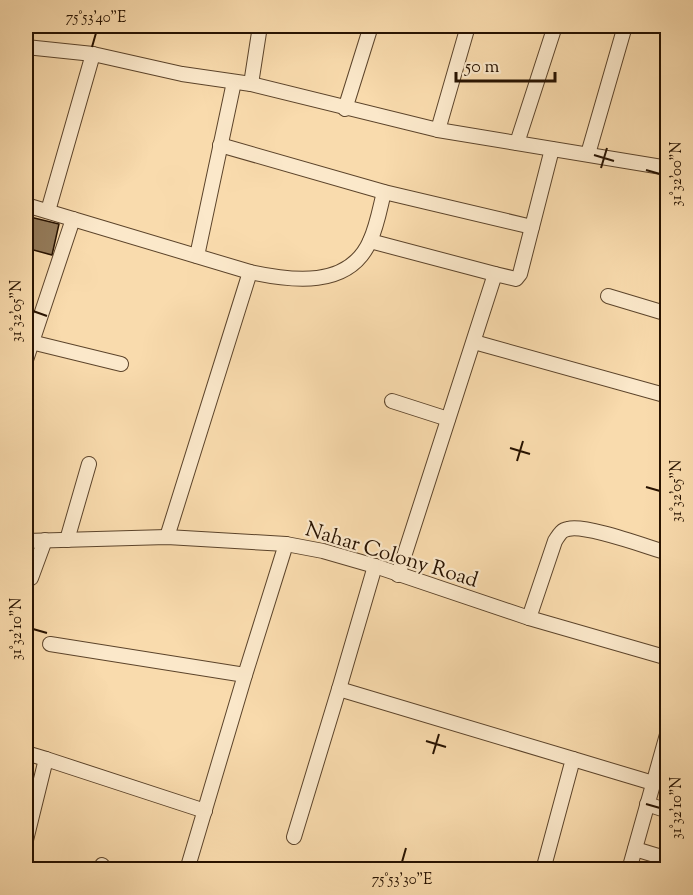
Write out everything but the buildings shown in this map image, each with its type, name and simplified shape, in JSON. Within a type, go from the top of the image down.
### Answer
[{"type":"street","points":[[251,84],[260,26]]},
{"type":"street","points":[[345,109],[371,26]]},
{"type":"street","points":[[438,130],[468,26]]},
{"type":"street","points":[[517,143],[555,26]]},
{"type":"street","points":[[588,154],[625,26]]},
{"type":"street","points":[[26,47],[93,54],[182,74],[251,84],[345,109],[438,130],[668,168]]},
{"type":"street","points":[[48,211],[93,54]]},
{"type":"street","points":[[197,256],[234,82]]},
{"type":"street","points":[[220,145],[384,192],[532,227]]},
{"type":"street","points":[[370,241],[511,279],[519,277],[552,149]]},
{"type":"street","points":[[26,205],[250,272],[286,279],[322,277],[340,271],[356,260],[370,241],[384,192]]},
{"type":"street","points":[[26,360],[73,219]]},
{"type":"street","points":[[167,537],[250,272]]},
{"type":"street","points":[[398,575],[495,274]]},
{"type":"street","points":[[608,296],[668,314]]},
{"type":"street","points":[[31,342],[121,364]]},
{"type":"street","points":[[474,342],[667,392]]},
{"type":"street","points":[[392,401],[448,419]]},
{"type":"street","points":[[68,540],[88,464]]},
{"type":"street","points":[[529,618],[555,541],[561,532],[570,528],[588,530],[668,553]]},
{"type":"street","name":"Nahar Colony Road","points":[[26,541],[167,537],[286,544],[323,551],[375,566],[529,618],[668,658]]},
{"type":"street","points":[[26,581],[33,574],[45,540]]},
{"type":"street","points":[[187,870],[244,675],[286,544]]},
{"type":"street","points":[[294,837],[375,566]]},
{"type":"street","points":[[50,644],[244,675]]},
{"type":"street","points":[[339,689],[653,783]]},
{"type":"street","points":[[629,870],[668,731]]},
{"type":"street","points":[[26,753],[206,811]]},
{"type":"street","points":[[26,840],[46,759]]},
{"type":"street","points":[[543,870],[573,759]]},
{"type":"street","points":[[647,804],[668,811]]},
{"type":"street","points":[[635,849],[668,859]]}]
